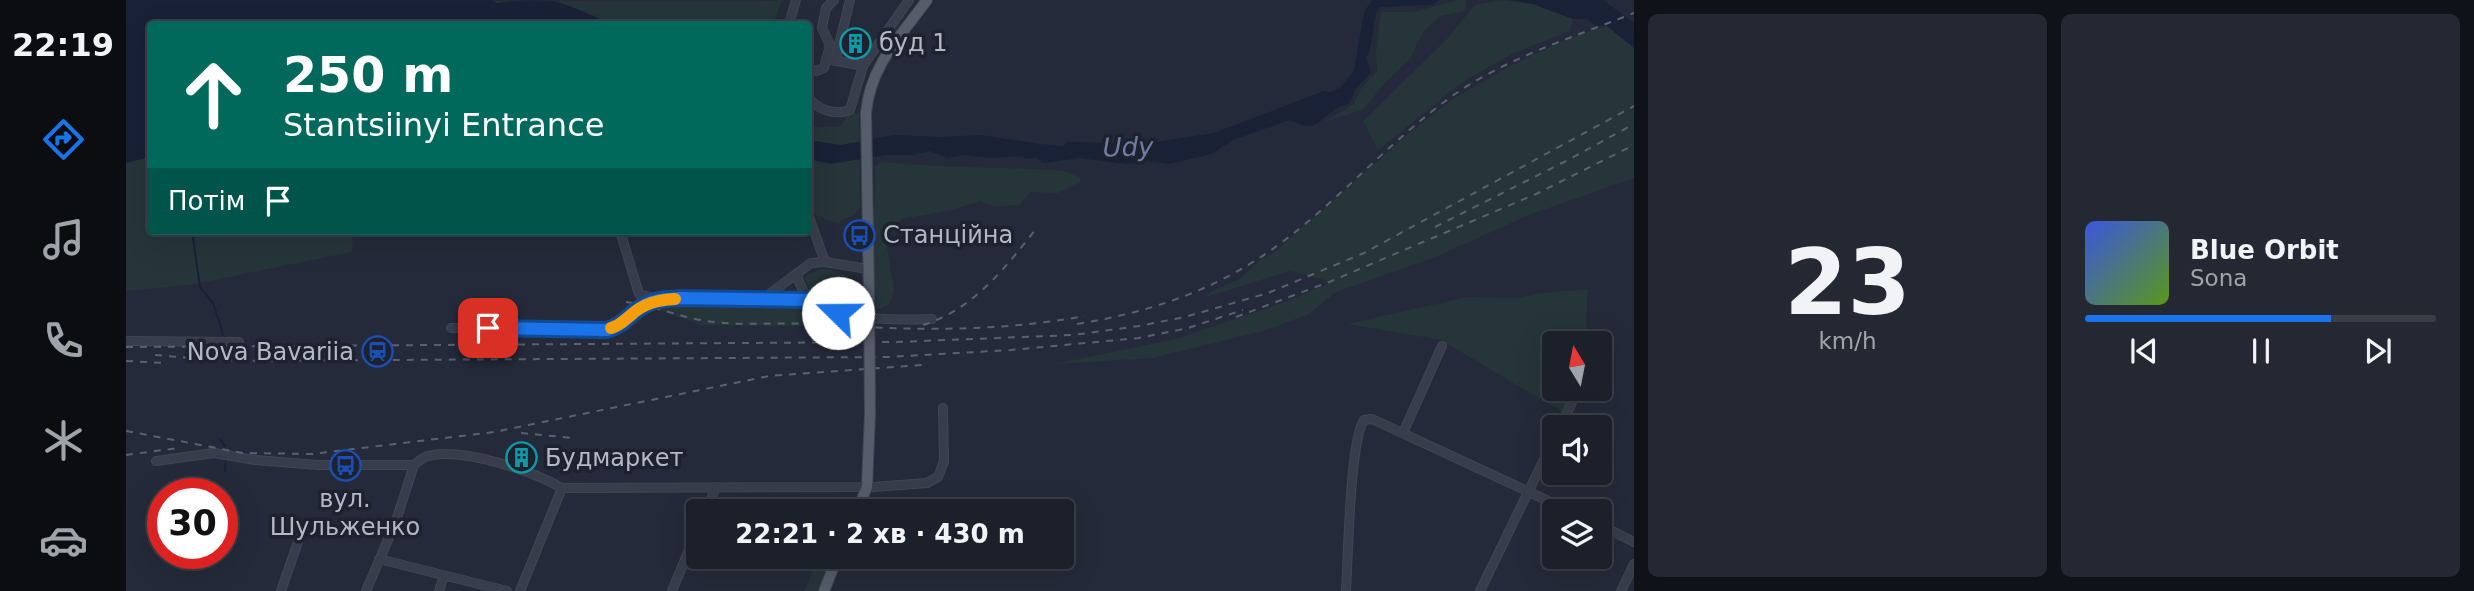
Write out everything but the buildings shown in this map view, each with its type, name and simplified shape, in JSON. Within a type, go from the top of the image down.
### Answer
[{"type":"main road","points":[[862,499],[867,487],[870,413],[866,113],[875,73],[927,0]]},
{"type":"main road","points":[[824,591],[833,569]]},
{"type":"street","points":[[790,21],[796,0]]},
{"type":"street","points":[[831,60],[830,45],[822,28],[826,8],[834,0]]},
{"type":"street","points":[[812,69],[820,71],[831,60],[850,0]]},
{"type":"street","points":[[897,17],[903,0]]},
{"type":"street","points":[[812,102],[817,108],[841,113],[850,110],[863,66],[909,0]]},
{"type":"street","points":[[831,60],[863,66]]},
{"type":"street","points":[[812,225],[825,262]]},
{"type":"street","points":[[621,235],[639,294],[631,315]]},
{"type":"street","points":[[764,298],[811,263],[825,262],[868,269]]},
{"type":"street","points":[[797,273],[802,290],[812,300],[838,313],[854,317],[932,318]]},
{"type":"street","points":[[639,294],[659,300],[812,300]]},
{"type":"street","points":[[452,328],[607,330],[621,325],[644,305],[659,300]]},
{"type":"street","points":[[126,341],[239,342]]},
{"type":"street","points":[[1403,433],[1442,346]]},
{"type":"street","points":[[366,591],[396,521],[414,465],[426,456],[457,455],[531,473],[562,488],[867,487],[927,484],[938,477],[944,461],[943,408]]},
{"type":"street","points":[[1346,591],[1354,465],[1359,426],[1364,420],[1372,419],[1544,499]]},
{"type":"street","points":[[156,461],[214,453],[255,460],[318,465],[414,465]]},
{"type":"street","points":[[1480,591],[1542,462]]},
{"type":"street","points":[[711,499],[716,487]]},
{"type":"street","points":[[520,591],[562,488]]},
{"type":"street","points":[[1612,531],[1634,542]]},
{"type":"street","points":[[281,591],[300,536]]},
{"type":"street","points":[[672,591],[686,557]]},
{"type":"street","points":[[379,559],[507,591]]},
{"type":"street","points":[[1621,591],[1634,565]]},
{"type":"street","points":[[439,591],[444,576]]},
{"type":"shaded area","points":[[126,0],[782,0],[774,21],[147,21],[147,235],[353,235],[352,252],[189,285],[126,291]]},
{"type":"shaded area","points":[[1466,0],[1465,11],[1440,16],[1423,32],[1410,59],[1382,86],[1364,109],[1322,123],[1354,104],[1360,90],[1377,71],[1376,50],[1381,12],[1413,12]]},
{"type":"shaded area","points":[[1500,0],[1533,4],[1573,19],[1570,31],[1512,54],[1464,81],[1378,150],[1363,121],[1445,41],[1475,5]]},
{"type":"shaded area","points":[[1607,26],[1634,48],[1634,178],[1529,215],[1436,257],[1336,292],[1309,314],[1264,331],[1152,358],[1055,364],[1176,339],[1285,302],[1332,282],[1290,271],[1203,298],[1212,291],[1240,279],[1261,259],[1275,252],[1401,140],[1451,100],[1510,66],[1569,38]]},
{"type":"shaded area","points":[[850,113],[859,113],[860,207],[854,215],[839,224],[815,215],[812,210],[812,126],[839,127]]},
{"type":"shaded area","points":[[882,162],[1055,170],[1068,172],[1080,178],[1080,182],[1058,193],[1031,192],[1019,205],[995,207],[980,201],[951,210],[902,219],[889,233],[886,241],[894,290],[890,303],[881,309],[874,308],[871,209],[875,205],[875,166]]},
{"type":"shaded area","points":[[821,269],[840,272],[851,281],[856,295],[857,314],[810,290],[805,276]]},
{"type":"shaded area","points":[[1588,289],[1586,331],[1542,331],[1542,400],[1441,340],[1348,324],[1467,297],[1521,298],[1534,294]]},
{"type":"shaded area","points":[[764,302],[815,304],[833,315],[857,322],[795,326],[701,325],[661,311],[656,306],[663,303],[711,305]]},
{"type":"shaded area","points":[[1544,401],[1567,401],[1563,412]]},
{"type":"shaded area","points":[[814,569],[828,569],[820,591],[804,591]]},
{"type":"water","points":[[126,0],[491,0],[497,3],[553,1],[607,21],[147,21],[147,158],[126,163]]},
{"type":"water","points":[[1372,0],[1439,0],[1432,5],[1379,7],[1366,57],[1371,72],[1354,91],[1348,104],[1335,109],[1315,125],[1304,126],[1290,120],[1235,139],[1211,154],[1169,164],[1146,161],[1128,164],[1079,158],[1043,163],[1037,158],[1026,159],[1022,156],[989,158],[963,155],[948,158],[930,151],[830,164],[812,160],[812,140],[840,145],[895,135],[981,135],[1104,150],[1203,142],[1238,133],[1340,88],[1354,71],[1364,12]]},
{"type":"water","points":[[1510,0],[1594,0],[1634,28],[1634,48],[1607,26],[1595,25],[1587,19],[1573,19],[1533,4]]},
{"type":"waterway","name":"Udy","points":[[1594,0],[1634,29]]},
{"type":"waterway","name":"Udy","points":[[1069,147],[1145,149],[1215,138],[1325,96]]},
{"type":"waterway","points":[[193,235],[200,287],[213,303],[225,340]]},
{"type":"waterway","points":[[220,439],[225,446]]},
{"type":"waterway","points":[[225,471],[226,458]]},
{"type":"railway","points":[[1077,324],[1111,318],[1172,301],[1230,276],[1284,241],[1399,139],[1455,94],[1520,58],[1634,13]]},
{"type":"railway","points":[[126,347],[896,342],[1073,335],[1139,326],[1185,317],[1268,293],[1364,253],[1634,106]]},
{"type":"railway","points":[[1435,227],[1634,124]]},
{"type":"railway","points":[[1236,317],[1329,282],[1536,194],[1634,145]]},
{"type":"railway","points":[[923,325],[958,309],[973,298],[1000,273],[1036,229]]},
{"type":"railway","points":[[626,302],[703,320],[738,324],[948,329],[1016,325],[1085,316]]},
{"type":"railway","points":[[155,355],[227,361],[888,357],[1011,350],[1139,338],[1188,328],[1243,310]]},
{"type":"railway","points":[[126,361],[166,363]]},
{"type":"railway","points":[[126,431],[243,453],[312,454],[494,432],[769,376],[923,365]]},
{"type":"railway","points":[[521,433],[573,438]]},
{"type":"railway","points":[[126,455],[178,448]]},
{"type":"slow traffic","points":[[611,328],[621,325],[644,305],[675,299]]},
{"type":"place","name":"буд 1","points":[[856,43]]},
{"type":"place","name":"Станційна","points":[[860,235]]},
{"type":"place","name":"Nova Bavarіia","points":[[377,352]]},
{"type":"place","name":"Будмаркет","points":[[522,458]]},
{"type":"place","name":"вул. Шульженко","points":[[345,465]]},
{"type":"route","points":[[488,328],[607,330],[621,325],[644,305],[679,298],[812,300],[838,313]]}]
